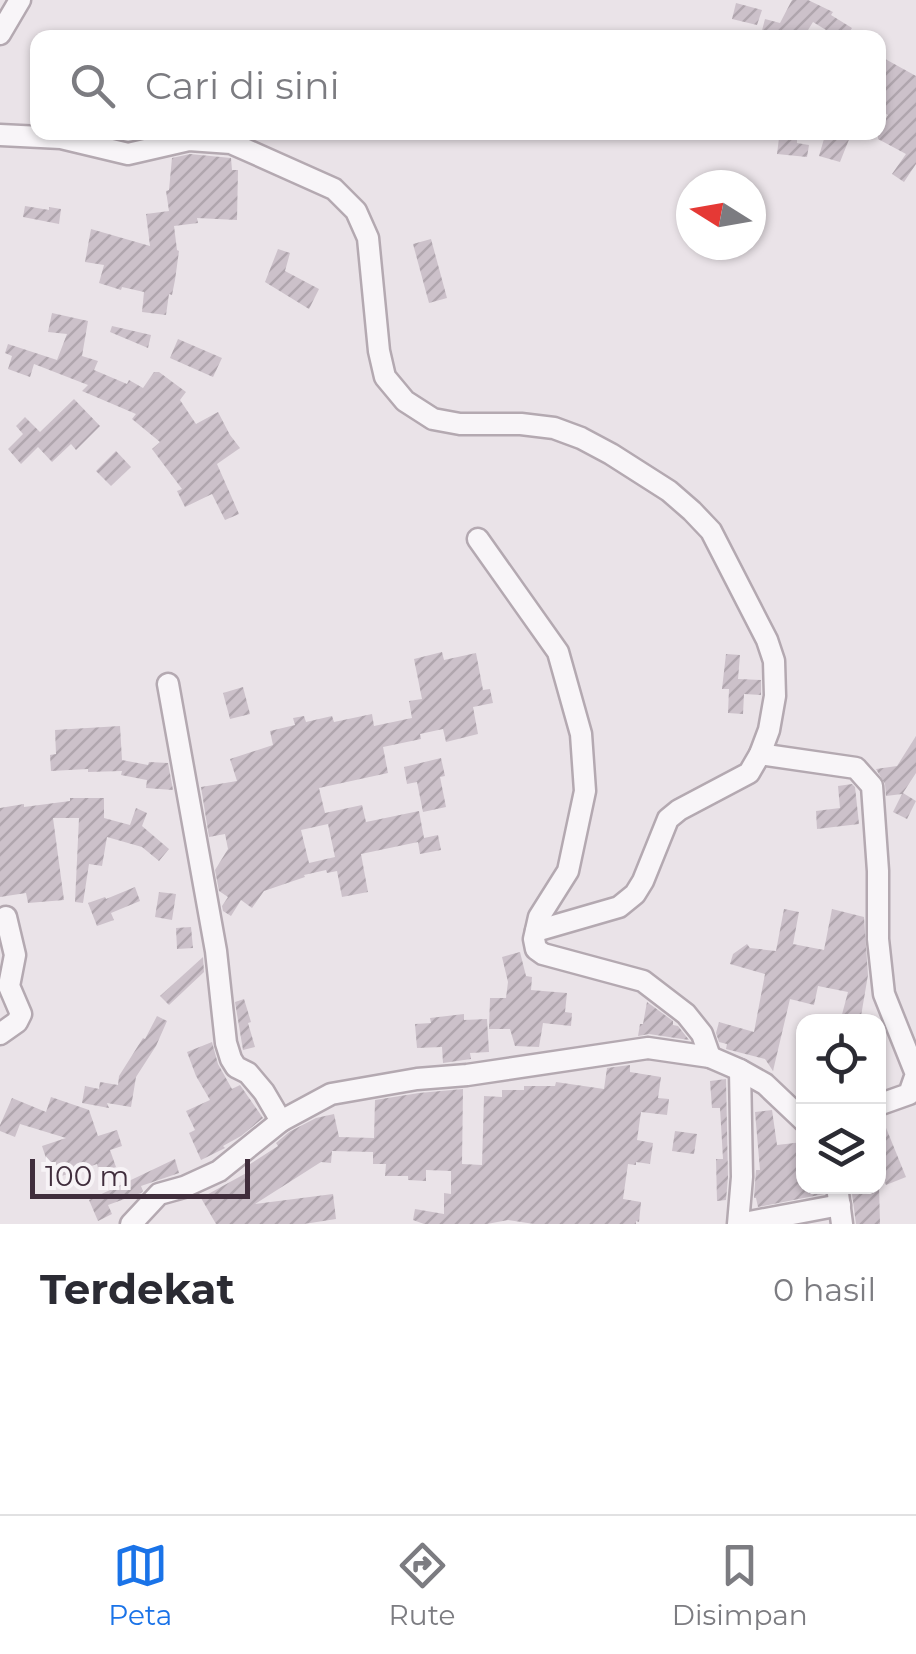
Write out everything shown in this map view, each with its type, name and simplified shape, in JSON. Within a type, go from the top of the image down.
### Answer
[{"type":"street","points":[[0,34],[20,0]]},
{"type":"street","points":[[0,135],[30,136]]},
{"type":"street","points":[[69,140],[128,154],[189,140],[231,143],[334,189],[356,211],[368,238],[378,351],[385,378],[404,401],[433,419],[554,428],[581,438],[669,491],[711,531],[774,661],[769,730],[760,754],[749,773],[668,819],[643,881],[619,907],[536,931]]},
{"type":"street","points":[[478,538],[558,652],[581,734],[585,791],[568,871],[539,917],[536,950],[643,981],[686,1014],[702,1034],[710,1057]]},
{"type":"street","points":[[168,684],[216,952],[230,1059],[264,1092],[281,1121]]},
{"type":"street","points":[[760,754],[856,768],[872,786],[884,994],[916,1074],[909,1094],[886,1101]]},
{"type":"street","points":[[0,1034],[18,1022],[21,1014],[9,986],[14,955],[6,917]]},
{"type":"street","points":[[132,1224],[159,1194],[219,1171],[281,1121],[332,1094],[416,1079],[648,1048],[710,1057],[740,1070],[765,1084],[796,1113]]},
{"type":"street","points":[[740,1070],[739,1224],[839,1205]]},
{"type":"building","points":[[792,0],[808,0],[833,12],[831,15],[852,28],[826,30],[813,22],[808,30],[762,30],[765,19],[780,23]]},
{"type":"building","points":[[736,3],[762,10],[757,25],[732,19]]},
{"type":"building","points":[[886,59],[916,76],[916,164],[904,182],[892,174],[906,154],[880,140],[886,140]]},
{"type":"building","points":[[779,140],[809,145],[807,157],[777,154]]},
{"type":"building","points":[[824,140],[849,140],[840,162],[819,156]]},
{"type":"building","points":[[190,154],[231,158],[232,170],[238,170],[237,220],[197,218],[198,223],[174,226],[179,251],[166,315],[142,312],[144,292],[99,283],[104,265],[85,262],[91,229],[150,246],[146,214],[169,211],[166,191],[172,158]]},
{"type":"building","points":[[25,206],[61,209],[59,224],[23,217]]},
{"type":"building","points":[[431,239],[447,298],[429,303],[413,244]]},
{"type":"building","points":[[278,249],[290,253],[285,271],[319,289],[309,309],[265,282]]},
{"type":"building","points":[[52,313],[88,321],[82,356],[98,361],[94,370],[143,388],[154,372],[159,372],[186,392],[180,400],[196,424],[218,412],[240,448],[217,464],[239,514],[225,520],[212,494],[185,507],[177,491],[182,489],[152,449],[160,442],[132,419],[136,414],[82,391],[88,385],[34,364],[30,377],[8,369],[12,356],[5,353],[8,344],[57,360],[67,334],[48,332]]},
{"type":"building","points":[[112,326],[151,335],[148,348],[110,332]]},
{"type":"building","points":[[178,339],[222,358],[213,377],[170,358]]},
{"type":"building","points":[[74,399],[100,426],[76,450],[71,444],[52,462],[38,447],[21,464],[8,449],[23,434],[16,426],[25,417],[40,432]]},
{"type":"building","points":[[116,451],[131,467],[111,486],[96,471]]},
{"type":"building","points":[[442,652],[444,660],[476,653],[483,690],[490,689],[493,703],[473,707],[478,734],[446,742],[443,729],[420,734],[421,739],[383,747],[388,773],[319,788],[325,813],[362,805],[366,822],[419,811],[424,838],[438,835],[441,850],[420,854],[418,842],[361,854],[368,892],[342,897],[337,871],[326,870],[264,891],[252,908],[241,900],[231,916],[223,911],[228,897],[219,891],[215,870],[228,849],[225,834],[209,837],[201,787],[237,781],[230,759],[273,745],[270,731],[295,725],[293,718],[304,716],[306,722],[332,716],[334,722],[372,714],[374,726],[412,718],[409,701],[422,699],[414,659]],"holes":[[[328,824],[335,857],[309,863],[301,830]]]},
{"type":"building","points":[[726,654],[740,655],[738,679],[761,680],[761,695],[744,694],[743,714],[728,713],[729,689],[722,689]]},
{"type":"building","points":[[243,687],[250,714],[230,719],[223,693]]},
{"type":"building","points":[[120,726],[122,760],[148,765],[168,763],[173,790],[146,788],[147,780],[121,775],[122,771],[51,771],[50,755],[56,754],[55,730]]},
{"type":"building","points":[[916,736],[916,773],[903,793],[916,801],[907,819],[893,812],[902,794],[886,796],[885,784],[876,769],[897,766]]},
{"type":"building","points":[[441,758],[446,807],[423,812],[417,782],[407,784],[404,767]]},
{"type":"building","points":[[852,784],[859,824],[817,829],[816,811],[840,808],[838,786]]},
{"type":"building","points":[[70,798],[104,798],[104,818],[130,825],[136,808],[147,813],[142,826],[169,849],[159,861],[142,847],[107,837],[102,866],[89,864],[83,903],[75,902],[79,818],[53,818],[64,900],[28,903],[26,893],[0,897],[0,808]]},
{"type":"building","points":[[135,887],[140,901],[111,913],[114,920],[97,926],[88,903]]},
{"type":"building","points":[[159,892],[176,894],[172,920],[155,917]]},
{"type":"building","points":[[784,909],[799,912],[793,944],[824,950],[832,909],[864,917],[868,975],[861,1014],[842,1014],[848,992],[818,986],[814,1005],[790,999],[773,1071],[765,1059],[726,1049],[727,1044],[719,1042],[716,1033],[719,1022],[754,1032],[765,974],[730,964],[733,954],[747,944],[750,948],[776,951]]},
{"type":"building","points":[[191,927],[193,948],[177,949],[176,928]]},
{"type":"building","points":[[520,952],[526,976],[532,977],[531,990],[567,993],[565,1012],[572,1013],[571,1026],[543,1023],[539,1047],[515,1046],[510,1029],[489,1029],[490,998],[506,998],[508,982],[502,957]]},
{"type":"building","points":[[203,957],[204,972],[169,1005],[160,996]]},
{"type":"building","points":[[244,999],[255,1047],[243,1050],[235,1002]]},
{"type":"building","points":[[647,1002],[673,1021],[689,1040],[638,1036]]},
{"type":"building","points":[[464,1014],[464,1020],[487,1019],[489,1052],[470,1053],[471,1059],[443,1063],[442,1047],[417,1048],[415,1024]]},
{"type":"building","points":[[157,1016],[167,1021],[136,1077],[131,1107],[82,1103],[85,1086],[99,1089],[100,1082],[118,1085],[119,1076]]},
{"type":"building","points":[[212,1042],[218,1064],[232,1089],[240,1085],[263,1118],[225,1148],[201,1160],[189,1133],[195,1130],[186,1111],[210,1100],[187,1052]]},
{"type":"building","points":[[630,1065],[630,1072],[661,1077],[658,1098],[669,1099],[667,1115],[641,1112],[637,1140],[653,1143],[650,1164],[628,1164],[623,1199],[641,1202],[636,1224],[534,1224],[508,1220],[424,1224],[413,1220],[415,1209],[444,1214],[444,1193],[451,1194],[451,1171],[426,1170],[426,1181],[385,1176],[386,1164],[373,1164],[373,1152],[332,1151],[331,1163],[321,1162],[255,1204],[333,1194],[336,1219],[304,1224],[216,1224],[201,1198],[250,1171],[247,1166],[278,1146],[276,1143],[289,1132],[316,1118],[334,1114],[339,1137],[374,1138],[375,1100],[419,1093],[463,1089],[462,1164],[482,1165],[484,1096],[502,1097],[502,1090],[555,1086],[556,1082],[604,1089],[607,1068]]},
{"type":"building","points":[[726,1079],[728,1177],[726,1200],[717,1201],[716,1159],[723,1159],[720,1108],[712,1108],[710,1081]]},
{"type":"building","points":[[51,1097],[89,1110],[98,1136],[117,1130],[122,1146],[110,1150],[116,1167],[99,1172],[97,1164],[53,1179],[42,1146],[66,1138],[20,1124],[15,1137],[0,1131],[12,1098],[46,1112]]},
{"type":"building","points":[[772,1110],[777,1145],[796,1143],[796,1194],[824,1194],[758,1207],[754,1198],[756,1170],[760,1170],[755,1112]]},
{"type":"building","points":[[886,1128],[906,1177],[886,1185]]},
{"type":"building","points":[[675,1131],[697,1134],[694,1154],[672,1151]]},
{"type":"building","points":[[175,1159],[179,1173],[141,1186],[141,1193],[108,1205],[112,1214],[98,1221],[89,1200]]},
{"type":"building","points":[[852,1194],[879,1194],[880,1224],[856,1224]]}]
